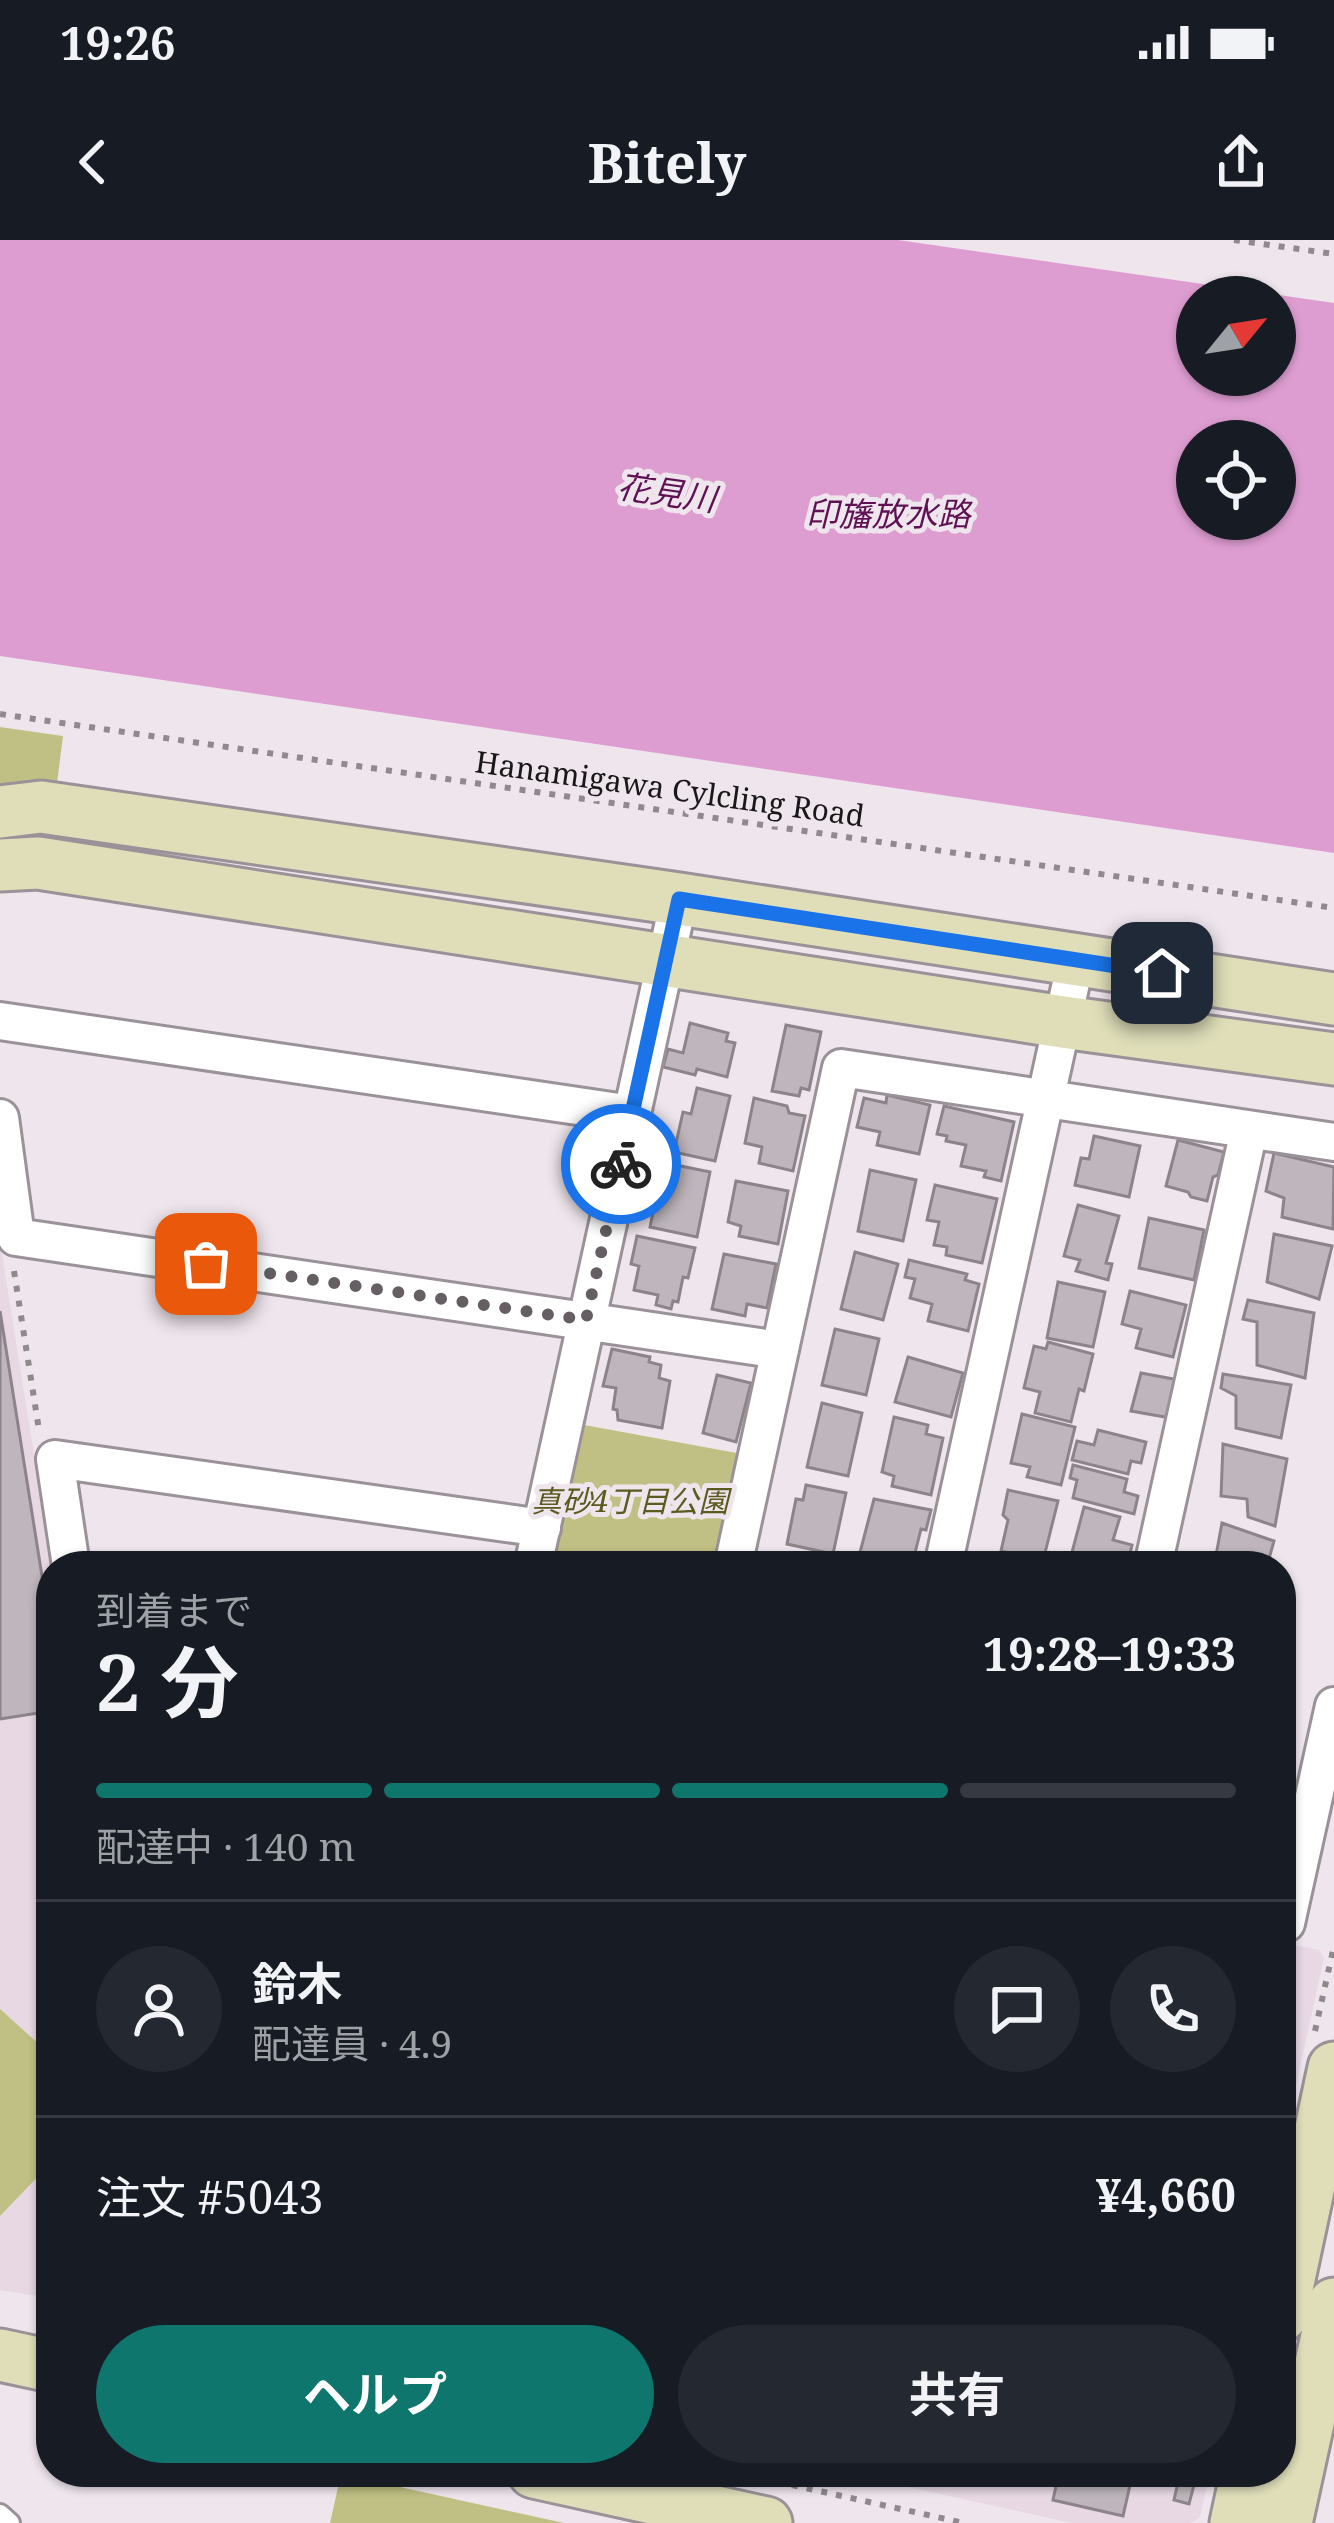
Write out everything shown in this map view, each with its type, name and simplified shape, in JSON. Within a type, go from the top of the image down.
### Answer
[{"type":"street","points":[[0,812],[41,807],[1334,999]]},
{"type":"street","points":[[0,865],[38,863],[1063,1022],[1334,1058]]},
{"type":"street","points":[[537,1551],[679,899]]},
{"type":"street","points":[[946,1551],[1076,961]]},
{"type":"street","points":[[0,1021],[632,1114]]},
{"type":"street","points":[[736,1551],[841,1068],[1334,1142]]},
{"type":"street","points":[[0,1118],[16,1237],[779,1350]]},
{"type":"street","points":[[1156,1551],[1249,1130]]},
{"type":"street","points":[[68,1551],[55,1459],[542,1528]]},
{"type":"street","points":[[1296,1883],[1330,1745],[1334,1706]]},
{"type":"street","points":[[1296,2247],[1334,2073]]},
{"type":"street","points":[[1296,2477],[1334,2304]]},
{"type":"street","points":[[0,2355],[36,2363]]},
{"type":"street","points":[[649,2487],[772,2503]]},
{"type":"street","points":[[1237,2523],[1244,2487]]},
{"type":"street","points":[[1286,2523],[1294,2487]]},
{"type":"lane","points":[[0,2514],[10,2523]]},
{"type":"path","points":[[1234,240],[1334,254]]},
{"type":"path","name":"Hanamigawa Cylcling Road","points":[[0,714],[1334,908]]},
{"type":"path","points":[[16,1237],[12,1261],[40,1433],[55,1459]]},
{"type":"path","points":[[772,2503],[964,2523]]},
{"type":"shaded area","points":[[0,1242],[50,1551],[36,1551],[36,2296],[0,2290]]},
{"type":"shaded area","points":[[1296,1945],[1319,1950],[1324,1958],[1296,2086]]},
{"type":"shaded area","points":[[908,2487],[1207,2487],[1200,2517],[1191,2523],[1072,2523]]},
{"type":"green space","points":[[0,727],[63,736],[56,791],[0,794]]},
{"type":"green space","name":"真砂4丁目公園","points":[[579,1424],[742,1454],[721,1551],[549,1551]]},
{"type":"green space","points":[[0,2009],[36,2041],[36,2179],[0,2216]]},
{"type":"green space","points":[[338,2487],[400,2487],[564,2523],[330,2523]]},
{"type":"water","name":"印旛放水路","points":[[0,240],[898,240],[1176,280],[1176,396],[1296,396],[1296,298],[1334,303],[1334,853],[0,656]]},
{"type":"building","points":[[690,1023],[728,1033],[726,1041],[735,1043],[727,1077],[663,1067],[668,1049],[683,1053]]},
{"type":"building","points":[[786,1025],[821,1032],[809,1090],[801,1088],[799,1096],[772,1091]]},
{"type":"building","points":[[697,1088],[730,1096],[715,1161],[674,1152],[683,1112],[691,1114]]},
{"type":"building","points":[[887,1095],[930,1105],[919,1154],[877,1145],[880,1132],[857,1127],[864,1098],[886,1103]]},
{"type":"building","points":[[754,1098],[805,1116],[793,1171],[759,1163],[762,1147],[745,1143]]},
{"type":"building","points":[[944,1106],[1014,1122],[1001,1181],[984,1177],[986,1171],[961,1166],[966,1145],[937,1134]]},
{"type":"building","points":[[1094,1136],[1140,1146],[1129,1197],[1075,1185],[1081,1158],[1089,1159]]},
{"type":"building","points":[[1178,1140],[1224,1152],[1207,1201],[1166,1186]]},
{"type":"building","points":[[1274,1153],[1334,1167],[1333,1229],[1282,1217],[1284,1198],[1266,1191]]},
{"type":"building","points":[[666,1163],[710,1172],[697,1237],[650,1227],[653,1212],[645,1210],[649,1192],[659,1194]]},
{"type":"building","points":[[870,1170],[916,1180],[903,1241],[858,1231]]},
{"type":"building","points":[[736,1181],[788,1191],[778,1244],[739,1236],[741,1226],[728,1222]]},
{"type":"building","points":[[935,1185],[997,1199],[982,1263],[946,1255],[947,1247],[934,1245],[939,1222],[927,1220]]},
{"type":"building","points":[[1078,1205],[1119,1216],[1106,1263],[1112,1264],[1108,1280],[1076,1271],[1080,1260],[1064,1256]]},
{"type":"building","points":[[1149,1218],[1204,1230],[1194,1280],[1139,1268]]},
{"type":"building","points":[[1274,1234],[1332,1246],[1319,1299],[1267,1282]]},
{"type":"building","points":[[637,1236],[695,1248],[688,1278],[683,1277],[678,1302],[673,1301],[671,1309],[656,1305],[658,1295],[634,1290],[639,1266],[631,1264]]},
{"type":"building","points":[[855,1252],[898,1264],[883,1320],[841,1309]]},
{"type":"building","points":[[724,1254],[776,1264],[767,1308],[747,1304],[745,1316],[712,1309]]},
{"type":"building","points":[[909,1260],[967,1274],[965,1280],[979,1284],[968,1331],[928,1321],[932,1304],[910,1298],[915,1279],[905,1277]]},
{"type":"building","points":[[1058,1282],[1105,1292],[1093,1347],[1047,1338]]},
{"type":"building","points":[[1130,1291],[1186,1305],[1173,1357],[1136,1348],[1141,1329],[1122,1324]]},
{"type":"building","points":[[1248,1300],[1314,1313],[1305,1378],[1257,1365],[1257,1322],[1243,1319]]},
{"type":"building","points":[[0,1311],[38,1551],[36,1713],[0,1719]]},
{"type":"building","points":[[835,1329],[879,1339],[866,1395],[822,1385]]},
{"type":"building","points":[[1048,1342],[1093,1354],[1071,1422],[1035,1413],[1040,1392],[1024,1388],[1034,1346],[1046,1349]]},
{"type":"building","points":[[612,1349],[650,1357],[649,1362],[661,1365],[659,1378],[670,1381],[662,1428],[618,1420],[613,1409],[616,1388],[603,1386]]},
{"type":"building","points":[[908,1357],[963,1373],[951,1417],[895,1402]]},
{"type":"building","points":[[1141,1373],[1184,1381],[1176,1419],[1131,1411]]},
{"type":"building","points":[[1223,1374],[1291,1385],[1281,1438],[1236,1428],[1236,1396],[1221,1388]]},
{"type":"building","points":[[717,1375],[751,1383],[736,1442],[703,1433]]},
{"type":"building","points":[[822,1403],[862,1413],[848,1476],[807,1467]]},
{"type":"building","points":[[1022,1414],[1075,1427],[1061,1485],[1027,1477],[1030,1467],[1011,1463]]},
{"type":"building","points":[[894,1417],[928,1425],[926,1434],[943,1438],[931,1495],[892,1486],[894,1476],[882,1472]]},
{"type":"building","points":[[1098,1430],[1146,1442],[1141,1463],[1131,1461],[1128,1474],[1072,1460],[1077,1441],[1094,1445]]},
{"type":"building","points":[[1223,1444],[1287,1459],[1275,1526],[1248,1517],[1247,1499],[1221,1496]]},
{"type":"building","points":[[1073,1465],[1127,1479],[1124,1492],[1138,1496],[1134,1514],[1073,1498],[1077,1480],[1070,1478]]},
{"type":"building","points":[[806,1485],[846,1493],[834,1551],[787,1544],[796,1499],[803,1500]]},
{"type":"building","points":[[1008,1490],[1058,1501],[1046,1551],[1001,1551],[1008,1520],[1003,1515]]},
{"type":"building","points":[[874,1499],[931,1510],[916,1551],[860,1551]]},
{"type":"building","points":[[1084,1507],[1120,1517],[1113,1540],[1132,1545],[1131,1551],[1072,1551]]},
{"type":"building","points":[[1222,1523],[1274,1541],[1271,1551],[1217,1551]]},
{"type":"building","points":[[1056,2487],[1130,2487],[1123,2516],[1053,2500]]},
{"type":"building","points":[[1177,2487],[1193,2487],[1189,2504],[1174,2500]]},
{"type":"way so far","points":[[206,1264],[586,1320],[621,1164]]},
{"type":"route","points":[[621,1164],[679,899],[1162,973]]},
{"type":"water label","name":"花見川","points":[[667,492]]}]
